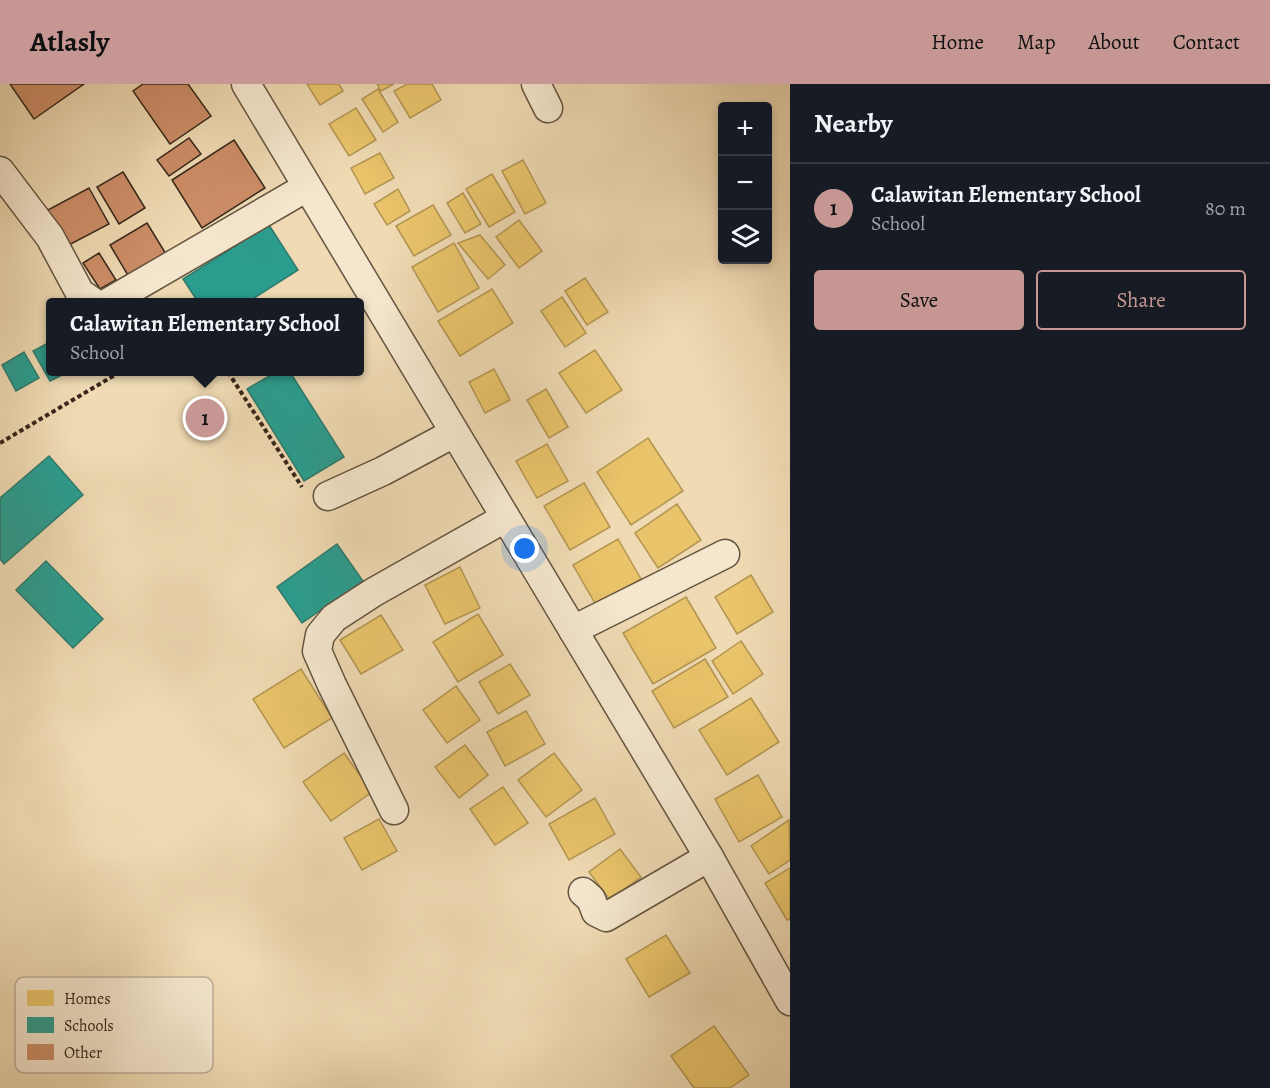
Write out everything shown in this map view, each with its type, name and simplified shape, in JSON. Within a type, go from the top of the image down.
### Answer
[{"type":"street","points":[[246,84],[709,857],[790,1001]]},
{"type":"street","points":[[0,171],[50,237],[80,293],[86,298]]},
{"type":"street","points":[[118,298],[307,187]]},
{"type":"street","points":[[328,496],[383,471],[454,433]]},
{"type":"street","points":[[394,810],[317,651],[320,635],[334,618],[374,592],[505,518]]},
{"type":"street","points":[[573,630],[725,554]]},
{"type":"street","points":[[584,892],[591,899],[596,912],[606,917],[709,857]]},
{"type":"path","points":[[0,443],[113,376]]},
{"type":"path","points":[[231,376],[304,489],[328,496]]},
{"type":"building: Homes","points":[[307,84],[339,84],[343,91],[320,105]]},
{"type":"building: Homes","points":[[377,84],[394,84],[381,91]]},
{"type":"building: Homes","points":[[407,84],[432,84],[441,100],[410,118],[394,91]]},
{"type":"building: Homes","points":[[378,89],[398,122],[383,132],[362,99]]},
{"type":"building: Homes","points":[[356,108],[376,140],[349,156],[329,124]]},
{"type":"building: Homes","points":[[380,153],[394,178],[365,194],[351,168]]},
{"type":"building: Homes","points":[[523,160],[546,203],[525,214],[502,171]]},
{"type":"building: Homes","points":[[492,174],[515,212],[489,227],[466,189]]},
{"type":"building: Homes","points":[[398,189],[410,211],[387,225],[374,204]]},
{"type":"building: Homes","points":[[463,193],[481,224],[465,233],[447,203]]},
{"type":"building: Homes","points":[[433,205],[451,235],[414,256],[396,226]]},
{"type":"building: Homes","points":[[519,220],[542,251],[519,268],[496,237]]},
{"type":"building: Homes","points":[[480,235],[505,265],[488,279],[458,243]]},
{"type":"building: Homes","points":[[454,243],[479,288],[438,312],[412,267]]},
{"type":"building: Homes","points":[[585,278],[608,312],[587,325],[565,291]]},
{"type":"building: Homes","points":[[492,289],[513,323],[460,356],[438,321]]},
{"type":"building: Homes","points":[[562,297],[586,333],[565,347],[541,311]]},
{"type":"building: Homes","points":[[595,350],[622,390],[586,413],[559,373]]},
{"type":"building: Homes","points":[[494,369],[510,400],[485,413],[469,382]]},
{"type":"building: Homes","points":[[546,389],[568,427],[549,438],[527,400]]},
{"type":"building: Homes","points":[[648,438],[683,491],[631,525],[597,472]]},
{"type":"building: Homes","points":[[547,444],[568,481],[537,498],[516,461]]},
{"type":"building: Homes","points":[[584,483],[610,527],[570,550],[544,506]]},
{"type":"building: Homes","points":[[677,504],[701,540],[658,568],[635,533]]},
{"type":"building: Homes","points":[[618,539],[641,579],[596,605],[573,565]]},
{"type":"building: Homes","points":[[460,567],[480,608],[445,624],[425,585]]},
{"type":"building: Homes","points":[[751,575],[773,612],[737,634],[715,597]]},
{"type":"building: Homes","points":[[686,597],[716,648],[653,684],[623,633]]},
{"type":"building: Homes","points":[[478,614],[503,655],[458,682],[433,642]]},
{"type":"building: Homes","points":[[381,615],[403,650],[361,674],[340,640]]},
{"type":"building: Homes","points":[[741,641],[763,674],[733,694],[712,661]]},
{"type":"building: Homes","points":[[705,659],[728,697],[674,728],[652,691]]},
{"type":"building: Homes","points":[[510,664],[530,695],[498,714],[479,682]]},
{"type":"building: Homes","points":[[301,669],[332,718],[284,748],[253,699]]},
{"type":"building: Homes","points":[[456,686],[480,720],[447,743],[423,710]]},
{"type":"building: Homes","points":[[751,698],[779,742],[727,775],[699,730]]},
{"type":"building: Homes","points":[[526,711],[545,744],[505,766],[487,732]]},
{"type":"building: Homes","points":[[465,745],[488,775],[459,798],[435,767]]},
{"type":"building: Homes","points":[[344,753],[372,792],[331,821],[303,782]]},
{"type":"building: Homes","points":[[554,753],[582,790],[546,817],[518,780]]},
{"type":"building: Homes","points":[[758,775],[782,817],[739,842],[715,799]]},
{"type":"building: Homes","points":[[503,787],[528,823],[495,845],[470,809]]},
{"type":"building: Homes","points":[[595,798],[615,834],[569,860],[549,824]]},
{"type":"building: Homes","points":[[379,819],[397,851],[362,870],[344,838]]},
{"type":"building: Homes","points":[[789,820],[790,860],[769,874],[751,846]]},
{"type":"building: Homes","points":[[620,849],[641,877],[610,900],[589,872]]},
{"type":"building: Homes","points":[[790,868],[790,919],[787,920],[765,883]]},
{"type":"building: Homes","points":[[666,935],[690,973],[649,997],[626,959]]},
{"type":"building: Homes","points":[[714,1026],[749,1075],[730,1088],[694,1088],[671,1056]]},
{"type":"building: Schools","points":[[269,225],[298,270],[254,298],[195,298],[183,279]]},
{"type":"building: Schools","points":[[46,344],[46,374],[33,351]]},
{"type":"building: Schools","points":[[24,352],[39,378],[16,391],[2,365]]},
{"type":"building: Schools","points":[[47,376],[60,376],[50,381]]},
{"type":"building: Schools","points":[[269,376],[293,376],[344,457],[304,481],[247,389]]},
{"type":"building: Schools","points":[[49,456],[83,495],[4,564],[0,559],[0,498]]},
{"type":"building: Schools","points":[[337,544],[363,581],[302,623],[277,587]]},
{"type":"building: Schools","points":[[46,561],[103,619],[73,648],[16,590]]},
{"type":"building: Other","points":[[10,84],[84,84],[34,119]]},
{"type":"building: Other","points":[[143,84],[188,84],[211,116],[170,144],[133,91]]},
{"type":"building: Other","points":[[189,138],[201,154],[169,176],[157,160]]},
{"type":"building: Other","points":[[234,140],[265,188],[202,228],[172,180]]},
{"type":"building: Other","points":[[123,172],[145,208],[119,224],[97,187]]},
{"type":"building: Other","points":[[89,188],[109,224],[65,247],[46,211]]},
{"type":"building: Other","points":[[147,223],[166,254],[129,277],[110,245]]},
{"type":"building: Other","points":[[99,253],[116,280],[100,289],[83,263]]},
{"type":"place","name":"Calawitan Elementary School","points":[[205,418]]}]
